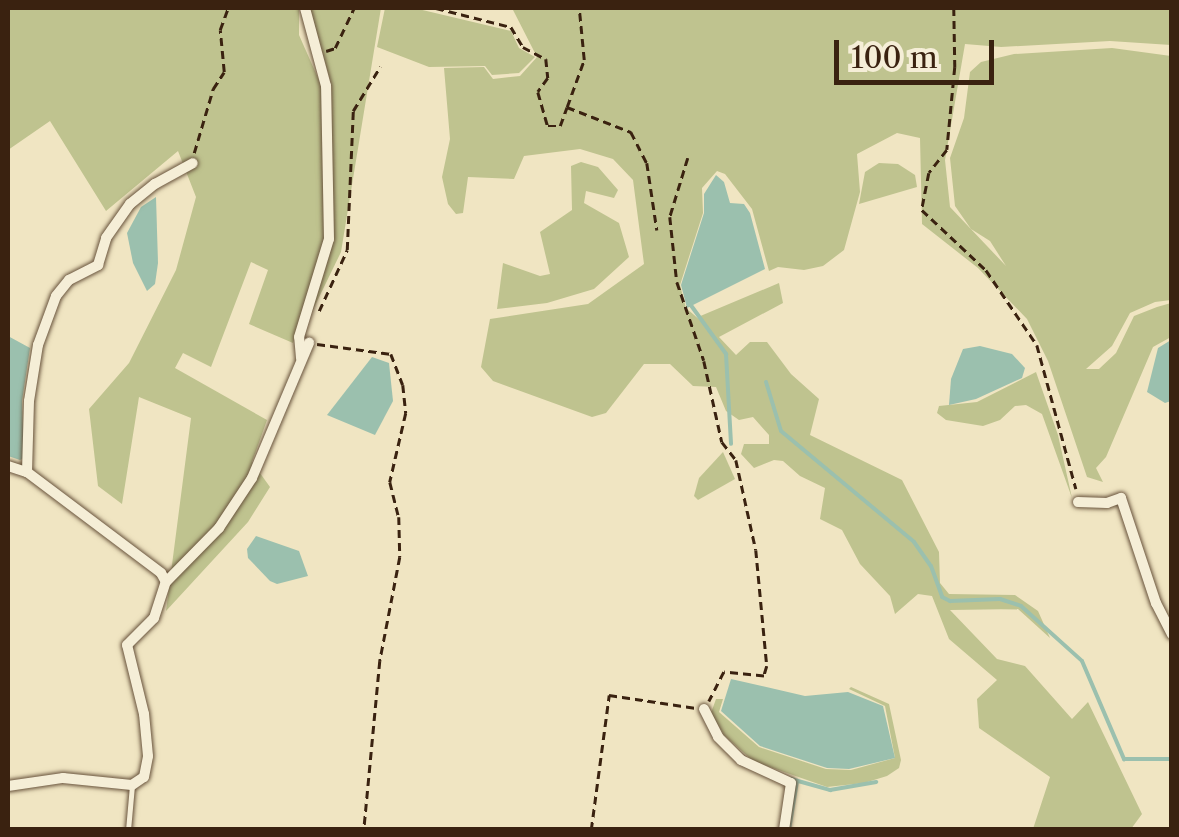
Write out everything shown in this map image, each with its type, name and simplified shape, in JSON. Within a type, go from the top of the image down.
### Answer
[{"type":"street","points":[[302,361],[299,337],[329,239],[326,86],[305,8]]},
{"type":"street","points":[[27,472],[29,402],[38,345],[56,296],[69,280],[98,265],[106,238],[130,204],[154,184],[193,163]]},
{"type":"street","points":[[8,786],[63,778],[132,785],[144,777],[147,738],[127,645],[154,618],[166,582],[218,528],[252,478],[308,343]]},
{"type":"street","points":[[8,466],[27,472],[162,573],[166,582]]},
{"type":"street","points":[[1078,502],[1107,504],[1121,498],[1156,603],[1172,634]]},
{"type":"street","points":[[704,709],[732,753],[791,783],[784,830]]},
{"type":"lane","points":[[128,830],[132,785]]},
{"type":"path","points":[[193,163],[213,89],[224,72],[220,30],[228,8]]},
{"type":"path","points":[[310,32],[320,48],[334,48],[354,8]]},
{"type":"path","points":[[436,8],[511,27],[519,43],[549,64],[548,78],[538,92],[548,126],[560,126],[584,60],[578,8]]},
{"type":"path","points":[[954,8],[954,67],[946,150],[930,173],[922,210],[936,228],[986,270],[1037,345],[1044,383],[1070,457],[1078,502]]},
{"type":"path","points":[[318,312],[347,250],[353,111],[380,67]]},
{"type":"path","points":[[567,107],[597,115],[631,132],[647,163],[657,230]]},
{"type":"path","points":[[591,830],[608,695],[704,709],[724,672],[764,676],[767,666],[756,550],[736,460],[722,442],[704,361],[677,282],[670,218],[688,158]]},
{"type":"path","points":[[308,343],[391,354],[403,385],[406,413],[390,482],[399,517],[400,558],[380,661],[364,830]]},
{"type":"shaded area","points":[[8,8],[299,8],[299,35],[322,87],[324,239],[293,343],[249,324],[268,270],[251,262],[211,367],[183,353],[175,368],[267,420],[252,462],[270,487],[248,522],[166,611],[191,418],[139,397],[122,504],[98,486],[89,409],[129,363],[176,270],[196,197],[178,151],[106,211],[50,121],[8,150]]},
{"type":"shaded area","points":[[310,8],[381,8],[341,252],[308,320],[333,238],[331,84]]},
{"type":"shaded area","points":[[385,8],[414,8],[511,31],[519,48],[535,57],[519,73],[492,75],[485,66],[429,67],[377,47]]},
{"type":"shaded area","points":[[512,8],[1171,8],[1171,45],[1110,41],[1001,47],[965,44],[945,160],[950,207],[1006,266],[990,241],[971,229],[955,206],[950,158],[964,118],[970,72],[981,62],[1014,54],[1112,48],[1171,56],[1171,300],[1130,313],[1112,346],[1086,369],[1099,369],[1116,353],[1134,316],[1171,303],[1171,337],[1153,347],[1106,457],[1096,468],[1103,482],[1087,477],[1048,361],[1027,319],[978,268],[922,224],[920,138],[897,133],[857,154],[860,192],[844,250],[823,266],[804,270],[778,267],[769,271],[752,209],[725,174],[717,171],[702,188],[703,213],[680,285],[686,308],[701,321],[698,317],[779,283],[783,303],[719,337],[736,355],[750,342],[767,342],[791,374],[819,399],[810,435],[902,480],[939,552],[940,583],[949,594],[1015,595],[1038,611],[1050,638],[1018,609],[950,610],[997,659],[1025,666],[1072,719],[1088,702],[1142,814],[1131,829],[1033,829],[1050,777],[979,728],[977,699],[997,680],[949,639],[932,596],[918,594],[895,614],[890,596],[860,564],[842,530],[820,519],[825,488],[800,476],[783,461],[774,460],[754,468],[741,454],[744,444],[769,444],[769,435],[753,417],[739,420],[726,411],[716,387],[693,386],[670,364],[644,364],[606,413],[592,417],[493,381],[481,367],[490,319],[588,304],[644,264],[633,180],[613,159],[580,149],[524,156],[514,179],[468,177],[463,213],[456,214],[448,204],[442,177],[450,139],[444,68],[484,67],[493,79],[520,76],[537,57]]},
{"type":"shaded area","points":[[581,162],[598,167],[618,190],[614,198],[586,191],[584,203],[619,223],[629,257],[594,289],[547,303],[497,309],[503,263],[540,276],[550,274],[540,232],[572,210],[571,166]]},
{"type":"shaded area","points":[[879,163],[898,164],[915,175],[917,187],[859,204],[865,172]]},
{"type":"shaded area","points":[[716,175],[724,182],[730,203],[744,204],[750,213],[765,269],[687,308],[681,285],[704,213],[704,194]]},
{"type":"shaded area","points":[[156,197],[158,263],[155,284],[147,291],[133,263],[127,233],[141,207]]},
{"type":"shaded area","points":[[8,336],[30,348],[22,401],[24,458],[20,460],[8,456]]},
{"type":"shaded area","points":[[1171,340],[1171,401],[1165,403],[1147,392],[1158,348]]},
{"type":"shaded area","points":[[980,346],[1012,354],[1025,368],[1022,378],[976,399],[949,405],[951,379],[963,349]]},
{"type":"shaded area","points":[[372,357],[389,363],[393,401],[375,435],[327,415]]},
{"type":"shaded area","points":[[1036,372],[1058,435],[1072,498],[1042,414],[1026,405],[1015,406],[1000,420],[983,426],[946,420],[937,413],[939,406],[977,402]]},
{"type":"shaded area","points":[[723,452],[735,479],[698,500],[694,496],[699,478]]},
{"type":"shaded area","points":[[256,536],[299,551],[308,576],[277,584],[270,581],[248,558],[247,549]]},
{"type":"shaded area","points":[[731,679],[805,696],[848,692],[883,706],[895,758],[849,769],[827,768],[760,746],[721,711]]},
{"type":"shaded area","points":[[851,687],[889,704],[901,760],[899,768],[887,776],[864,783],[827,787],[753,761],[724,735],[711,713],[716,699],[723,699],[719,712],[759,747],[826,769],[851,770],[895,758],[885,706]]},
{"type":"waterway","points":[[690,304],[726,354],[731,444]]},
{"type":"waterway","points":[[766,382],[781,431],[914,542],[931,566],[942,597],[950,601],[1000,599],[1021,606],[1082,661],[1124,759],[1172,759]]},
{"type":"waterway","points":[[791,779],[830,790],[876,782]]},
{"type":"waterway","points":[[789,830],[797,781]]}]
